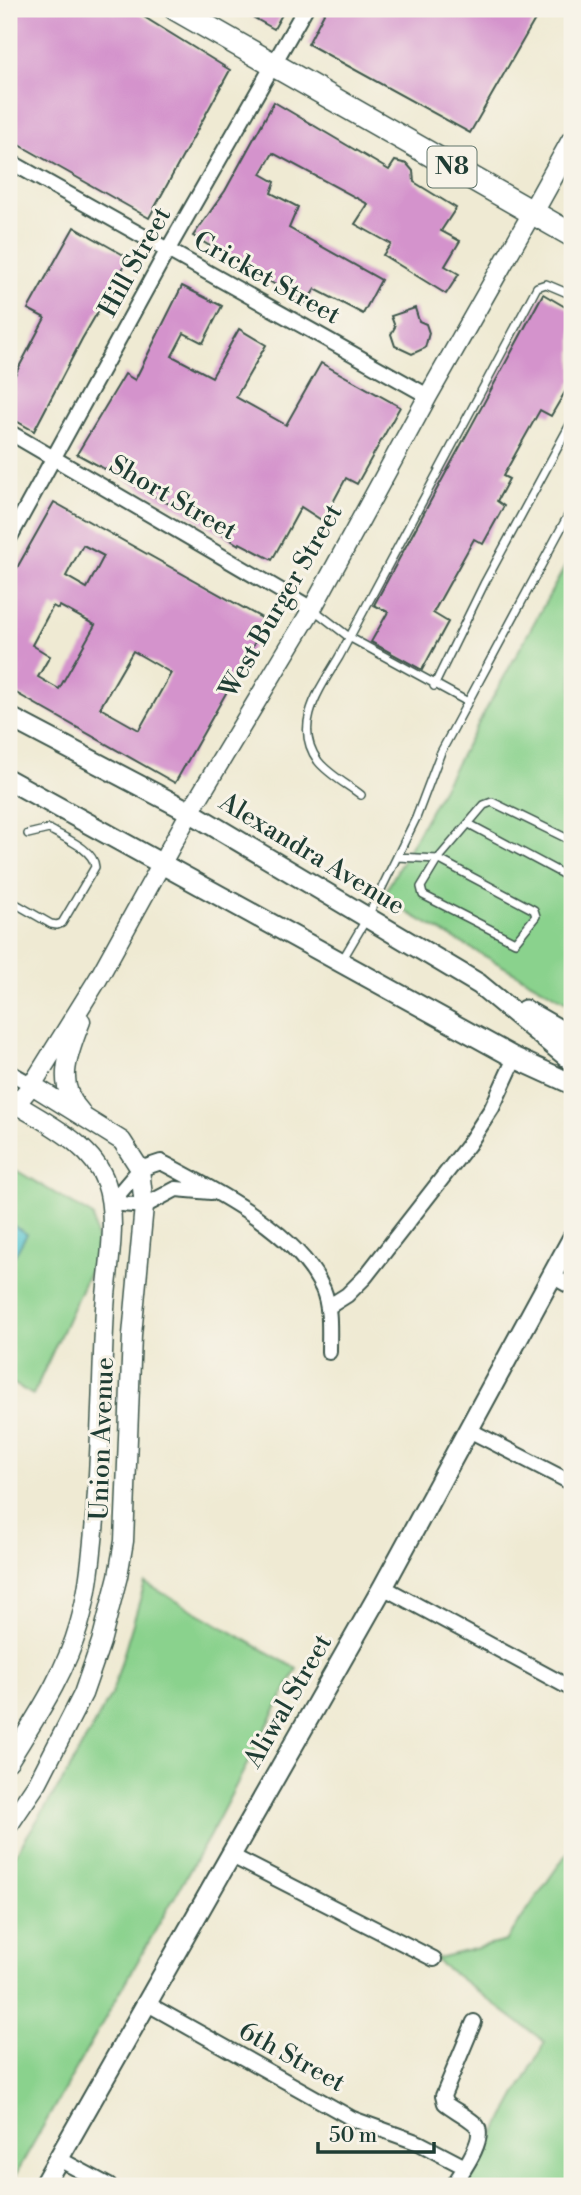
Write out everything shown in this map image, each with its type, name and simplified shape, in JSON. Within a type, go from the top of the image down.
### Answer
[{"type":"highway","name":"N8","points":[[176,9],[572,235]]},
{"type":"main road","name":"West Burger Street","points":[[532,213],[572,141]]},
{"type":"main road","name":"Alexandra Avenue","points":[[9,718],[190,812],[478,984],[572,1061]]},
{"type":"main road","points":[[11,787],[161,864],[515,1058],[572,1084]]},
{"type":"main road","points":[[478,984],[572,1037]]},
{"type":"main road","name":"Aliwal Street","points":[[43,2186],[383,1587],[572,1239]]},
{"type":"street","name":"Hill Street","points":[[9,539],[167,251],[305,9]]},
{"type":"street","name":"Cricket Street","points":[[9,161],[428,396]]},
{"type":"street","name":"West Burger Street","points":[[13,1102],[32,1085],[98,979],[190,812],[312,609],[532,213]]},
{"type":"street","name":"Short Street","points":[[9,432],[312,609]]},
{"type":"street","points":[[90,1121],[72,1103],[64,1074],[67,1057],[98,979]]},
{"type":"street","points":[[328,1307],[347,1295],[365,1277],[468,1145],[492,1108],[515,1058]]},
{"type":"street","points":[[9,1072],[32,1085]]},
{"type":"street","name":"Union Avenue","points":[[9,1825],[38,1782],[83,1694],[101,1642],[118,1576],[124,1541],[132,1335],[144,1206],[140,1169],[122,1141],[32,1085]]},
{"type":"street","name":"Union Avenue","points":[[9,1761],[48,1698],[75,1639],[88,1594],[98,1477],[111,1203],[106,1181],[86,1152],[70,1138],[13,1102]]},
{"type":"street","points":[[111,1203],[140,1169],[161,1162],[219,1193],[288,1243],[322,1288],[328,1307],[330,1352]]},
{"type":"street","points":[[111,1203],[144,1206],[176,1189],[219,1193]]},
{"type":"street","points":[[552,1276],[572,1287]]},
{"type":"street","points":[[467,1429],[572,1483]]},
{"type":"street","points":[[98,1477],[127,1478]]},
{"type":"street","points":[[383,1587],[572,1689]]},
{"type":"street","points":[[9,1811],[38,1782]]},
{"type":"street","points":[[230,1855],[435,1959]]},
{"type":"street","name":"6th Street","points":[[146,2003],[353,2119],[419,2143],[465,2167]]},
{"type":"street","points":[[453,2186],[475,2150],[479,2135],[475,2124],[445,2103],[443,2096],[474,2022]]},
{"type":"street","points":[[59,2159],[109,2186]]},
{"type":"lane","points":[[361,795],[319,763],[307,740],[307,719],[318,693],[537,286],[546,284],[572,296]]},
{"type":"lane","points":[[434,686],[484,584],[572,421]]},
{"type":"lane","points":[[341,963],[397,857],[424,800],[441,752],[572,508]]},
{"type":"lane","points":[[312,609],[349,637],[434,686],[468,702]]},
{"type":"lane","points":[[397,857],[438,859],[534,910],[536,916],[518,940],[512,941],[423,895],[421,887],[438,859],[484,805],[492,802],[572,841]]},
{"type":"lane","points":[[469,824],[572,879]]},
{"type":"lane","points":[[9,900],[57,925],[62,923],[95,867],[95,859],[89,853],[50,829],[28,834]]},
{"type":"green space","points":[[572,554],[572,1005],[382,898]]},
{"type":"green space","points":[[9,1166],[93,1216],[98,1252],[33,1395],[9,1381]]},
{"type":"green space","points":[[145,1583],[297,1669],[210,1835],[9,2186],[9,1864],[63,1780],[112,1693]]},
{"type":"green space","points":[[567,1853],[572,1858],[572,2186],[467,2186],[545,2042],[434,1959],[506,1941]]},
{"type":"water","points":[[9,1223],[27,1234],[9,1265]]},
{"type":"building","points":[[9,9],[108,9],[115,13],[119,9],[131,9],[230,70],[149,218],[9,139]]},
{"type":"building","points":[[238,9],[285,9],[274,29]]},
{"type":"building","points":[[326,9],[541,9],[470,133],[308,44]]},
{"type":"building","points":[[274,102],[389,170],[395,161],[407,164],[413,171],[414,182],[456,208],[441,231],[460,241],[445,266],[459,274],[446,294],[383,255],[391,244],[355,224],[368,204],[273,153],[261,174],[275,182],[271,193],[298,207],[289,228],[381,280],[363,314],[315,289],[306,303],[193,236],[225,191]]},
{"type":"building","points":[[74,227],[129,258],[82,339],[34,431],[9,417],[9,386],[45,318],[28,309]]},
{"type":"building","points":[[182,286],[222,306],[203,343],[184,333],[172,356],[212,377],[239,329],[266,345],[236,397],[286,425],[321,363],[400,407],[357,484],[346,478],[323,521],[301,507],[272,560],[240,543],[239,545],[77,454],[125,374],[135,380]]},
{"type":"building","points":[[543,294],[572,311],[572,380],[551,416],[540,410],[503,476],[509,479],[497,501],[504,506],[483,544],[474,539],[433,613],[448,622],[422,670],[371,642],[388,612],[374,605]]},
{"type":"building","points":[[415,308],[419,321],[426,324],[429,333],[425,348],[412,354],[395,346],[391,334],[395,327],[391,316]]},
{"type":"building","points":[[54,502],[267,621],[175,783],[9,689],[9,582]],"holes":[[[83,545],[104,556],[87,588],[66,576]],[[53,606],[58,609],[60,606],[95,625],[59,689],[38,677],[50,656],[32,645]],[[133,651],[171,673],[139,730],[100,708]]]}]
